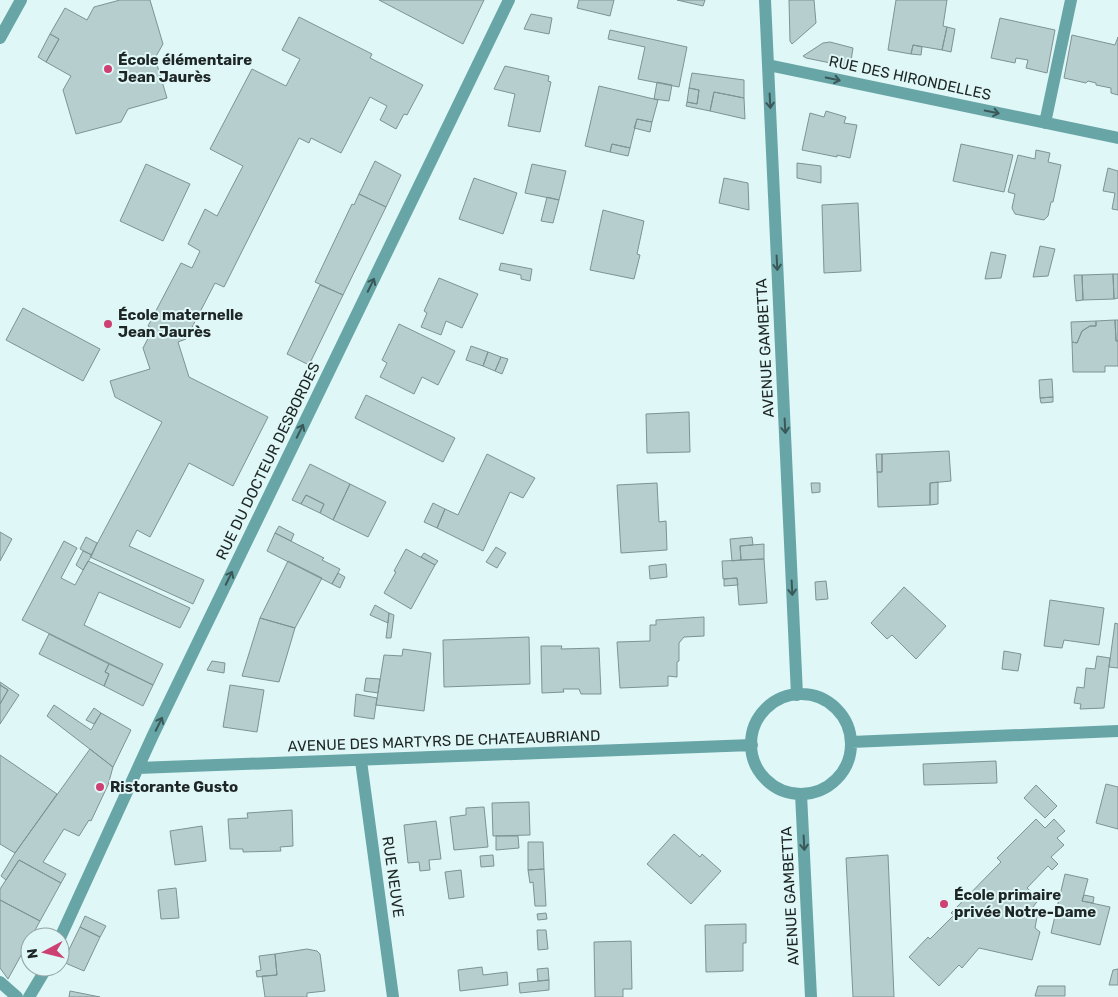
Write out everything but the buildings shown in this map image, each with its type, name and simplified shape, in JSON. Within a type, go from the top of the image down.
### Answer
[{"type":"street","points":[[0,38],[21,0]]},
{"type":"street","name":"RUE DU DOCTEUR DESBORDES","points":[[65,927],[138,768],[509,0]]},
{"type":"street","name":"AVENUE GAMBETTA","points":[[765,0],[797,695]]},
{"type":"street","points":[[1045,123],[1071,0]]},
{"type":"street","name":"RUE DES HIRONDELLES","points":[[768,65],[1118,138]]},
{"type":"street","points":[[797,695],[808,695],[830,703],[845,720],[850,731],[851,742],[850,756],[845,768],[837,779],[827,787],[814,793],[788,793],[777,788],[766,780],[753,758],[752,745],[755,727],[764,711],[779,700],[797,695]]},
{"type":"street","points":[[851,742],[1118,731]]},
{"type":"street","name":"AVENUE DES MARTYRS DE CHATEAUBRIAND","points":[[138,768],[752,745]]},
{"type":"street","name":"RUE NEUVE","points":[[361,761],[393,997]]},
{"type":"street","name":"AVENUE GAMBETTA","points":[[801,794],[811,997]]},
{"type":"street","points":[[29,997],[41,977]]},
{"type":"street","points":[[0,982],[17,997]]},
{"type":"place","name":"École élémentaire Jean Jaurès","points":[[108,69]]},
{"type":"place","name":"École maternelle Jean Jaurès","points":[[108,324]]},
{"type":"place","name":"Ristorante Gusto","points":[[100,787]]},
{"type":"place","name":"École primaire privée Notre-Dame","points":[[944,904]]}]
